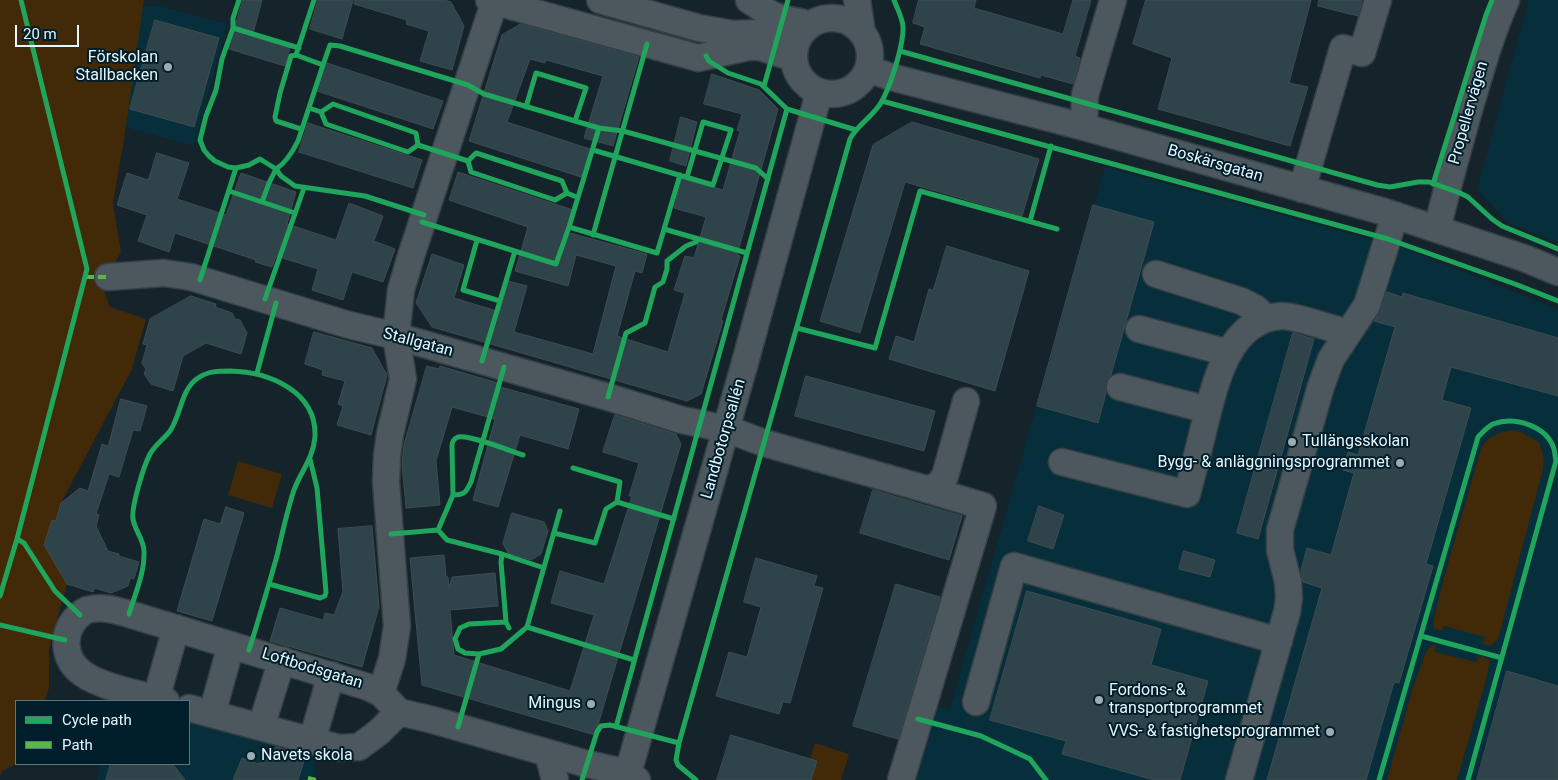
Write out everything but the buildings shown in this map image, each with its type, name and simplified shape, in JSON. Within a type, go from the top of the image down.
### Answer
[{"type":"street","points":[[381,693],[392,659],[397,626],[386,482],[390,434],[403,379],[396,336],[401,290],[493,0],[698,58],[749,40]]},
{"type":"street","points":[[600,0],[699,28],[733,34],[749,40],[760,47],[832,18],[844,20],[854,25],[862,33],[868,44],[870,57],[868,69],[860,82],[848,91],[834,95],[819,93],[806,85],[796,73],[811,27]]},
{"type":"street","points":[[749,0],[766,13],[811,27]]},
{"type":"street","points":[[857,0],[862,33]]},
{"type":"street","points":[[1084,127],[1086,95],[1113,0]]},
{"type":"street","points":[[1302,189],[1343,48],[1362,53],[1378,0]]},
{"type":"street","name":"Propellervägen","points":[[1437,229],[1482,66],[1506,0]]},
{"type":"street","name":"Boskärsgatan","points":[[868,69],[891,77],[1084,127],[1395,215],[1524,258],[1558,272]]},
{"type":"street","name":"Landbotorpsallén","points":[[632,777],[819,93]]},
{"type":"street","points":[[1238,780],[1287,612],[1289,598],[1288,582],[1280,550],[1280,530],[1321,386],[1332,359],[1367,305],[1395,215]]},
{"type":"street","name":"Stallgatan","points":[[108,277],[164,273],[191,277],[349,325],[396,336],[682,420],[727,429],[764,443],[983,506],[901,780]]},
{"type":"street","points":[[1156,274],[1241,301],[1255,308],[1266,318]]},
{"type":"street","points":[[1062,462],[1187,494],[1214,388],[1234,344],[1250,327],[1266,318],[1283,316],[1348,333]]},
{"type":"street","points":[[1139,329],[1229,353]]},
{"type":"street","points":[[1120,387],[1208,410]]},
{"type":"street","points":[[926,489],[938,486],[945,476],[966,401]]},
{"type":"street","points":[[976,702],[1014,566],[1279,641]]},
{"type":"street","name":"Loftbodsgatan","points":[[161,700],[99,682],[81,672],[70,660],[65,640],[74,621],[85,610],[104,607],[368,686],[381,693],[400,712],[632,777]]},
{"type":"street","points":[[161,700],[176,628]]},
{"type":"street","points":[[231,645],[200,711],[339,748],[359,747],[379,732],[400,712]]},
{"type":"street","points":[[261,727],[282,660]]},
{"type":"street","points":[[312,741],[331,675]]},
{"type":"street","points":[[548,753],[555,780]]},
{"type":"shaded area","points":[[0,0],[144,0],[113,203],[121,252],[102,285],[110,307],[146,319],[132,369],[61,503],[56,521],[52,520],[44,545],[67,584],[49,649],[49,688],[44,700],[15,700],[15,764],[2,771],[0,776]]},
{"type":"shaded area","points":[[1529,0],[1558,0],[1558,242],[1510,224],[1477,190]]},
{"type":"shaded area","name":"Förskolan Stallbacken","points":[[138,6],[160,6],[227,24],[194,146],[121,126]]},
{"type":"shaded area","name":"Tullängsskolan","points":[[1105,167],[1403,248],[1558,309],[1558,780],[911,780],[932,706],[950,709]]},
{"type":"shaded area","points":[[1512,430],[1521,432],[1539,442],[1544,458],[1543,469],[1499,636],[1494,643],[1486,645],[1483,643],[1485,637],[1444,626],[1442,631],[1434,629],[1433,623],[1481,448],[1494,435]]},
{"type":"shaded area","points":[[238,461],[282,474],[272,508],[228,495]]},
{"type":"shaded area","points":[[1432,645],[1436,645],[1435,652],[1477,662],[1478,656],[1489,659],[1486,680],[1457,780],[1387,780],[1413,687],[1426,652]]},
{"type":"shaded area","name":"Navets skola","points":[[190,717],[313,748],[316,780],[97,780],[101,765],[190,765]]},
{"type":"shaded area","points":[[815,743],[849,754],[841,780],[803,780]]},
{"type":"marked path","points":[[86,277],[108,277]]},
{"type":"marked path","points":[[308,778],[316,780]]},
{"type":"cycle path","points":[[0,596],[17,539],[87,269],[21,0]]},
{"type":"cycle path","points":[[239,0],[233,18],[233,28],[222,59],[216,90],[206,116],[200,140],[204,150],[215,161],[228,167],[236,168],[249,165],[260,159],[276,169],[280,166],[298,141],[323,65]]},
{"type":"cycle path","points":[[314,0],[296,55],[323,65],[330,45],[340,46],[468,85],[484,94],[575,121],[599,128],[623,131],[756,168],[768,179]]},
{"type":"cycle path","points":[[764,86],[788,0]]},
{"type":"cycle path","points":[[696,780],[678,765],[676,760],[679,743],[850,139],[878,107],[887,91],[895,68],[903,26],[894,0]]},
{"type":"cycle path","points":[[1433,184],[1492,0]]},
{"type":"cycle path","points":[[233,28],[299,48]]},
{"type":"cycle path","points":[[593,235],[647,44]]},
{"type":"cycle path","points":[[900,51],[1377,185],[1390,187],[1429,182],[1468,197],[1502,226],[1558,249]]},
{"type":"cycle path","points":[[296,55],[291,56],[275,117],[276,121],[301,129]]},
{"type":"cycle path","points":[[706,56],[709,61],[728,73],[761,84],[787,109],[856,130]]},
{"type":"cycle path","points":[[526,107],[536,73],[586,88],[575,121]]},
{"type":"cycle path","points":[[882,101],[1388,239],[1558,301]]},
{"type":"cycle path","points":[[321,112],[333,104],[416,133],[418,145]]},
{"type":"cycle path","points":[[309,108],[321,112],[326,124],[408,152],[418,145],[468,161],[471,172],[555,200],[567,193]]},
{"type":"cycle path","points":[[616,727],[787,109]]},
{"type":"cycle path","points":[[593,150],[713,185],[731,130],[703,122],[687,177]]},
{"type":"cycle path","points":[[599,128],[569,227],[657,253],[680,175]]},
{"type":"cycle path","points":[[1030,221],[1051,146]]},
{"type":"cycle path","points":[[468,161],[476,153],[562,181],[567,193],[574,196]]},
{"type":"cycle path","points":[[200,280],[236,168]]},
{"type":"cycle path","points":[[262,202],[276,169],[281,176],[295,186],[365,196],[424,215]]},
{"type":"cycle path","points":[[265,299],[304,188]]},
{"type":"cycle path","points":[[229,191],[295,213]]},
{"type":"cycle path","points":[[797,328],[875,348],[920,191],[1057,229]]},
{"type":"cycle path","points":[[422,222],[556,264],[569,227]]},
{"type":"cycle path","points":[[664,229],[747,253]]},
{"type":"cycle path","points":[[608,397],[626,333],[645,323],[655,287],[663,282],[667,261],[698,239]]},
{"type":"cycle path","points":[[477,240],[463,290],[500,301]]},
{"type":"cycle path","points":[[482,361],[515,251]]},
{"type":"cycle path","points":[[257,373],[276,303]]},
{"type":"cycle path","points":[[453,495],[465,492],[471,482],[504,367]]},
{"type":"cycle path","points":[[129,614],[144,559],[144,547],[133,519],[134,505],[138,486],[150,454],[174,425],[188,389],[198,378],[222,371],[260,375],[275,380],[299,396],[308,407],[314,421],[315,437],[312,452],[291,498],[277,556],[249,650]]},
{"type":"cycle path","points":[[1379,780],[1478,437],[1493,424],[1511,421],[1520,422],[1545,434],[1554,449],[1556,461],[1468,780]]},
{"type":"cycle path","points":[[391,534],[438,530],[453,495],[452,445],[456,438],[471,438],[523,455]]},
{"type":"cycle path","points":[[269,584],[320,598],[325,596],[317,488],[310,459]]},
{"type":"cycle path","points":[[573,468],[620,482],[617,502]]},
{"type":"cycle path","points":[[554,533],[595,543],[606,509],[617,502],[674,519]]},
{"type":"cycle path","points":[[527,627],[560,511]]},
{"type":"cycle path","points":[[438,530],[447,540],[502,554],[544,568]]},
{"type":"cycle path","points":[[17,539],[24,543],[55,591],[80,615]]},
{"type":"cycle path","points":[[502,554],[506,622],[509,628]]},
{"type":"cycle path","points":[[479,654],[465,653],[458,649],[455,639],[460,628],[469,624],[506,622]]},
{"type":"cycle path","points":[[0,625],[65,640]]},
{"type":"cycle path","points":[[458,727],[479,654],[501,649],[527,627],[634,660]]},
{"type":"cycle path","points":[[1421,636],[1502,658]]},
{"type":"cycle path","points":[[918,719],[981,736],[1030,759],[1046,780]]},
{"type":"cycle path","points":[[582,780],[597,732],[601,726],[610,725],[679,743]]},
{"type":"place","name":"Förskolan Stallbacken","points":[[168,67]]},
{"type":"place","name":"Tullängsskolan","points":[[1292,442]]},
{"type":"place","name":"Bygg- & anläggningsprogrammet","points":[[1400,463]]},
{"type":"place","name":"Fordons- & transportprogrammet","points":[[1099,700]]},
{"type":"place","name":"Mingus","points":[[591,704]]},
{"type":"place","name":"VVS- & fastighetsprogrammet","points":[[1330,732]]},
{"type":"place","name":"Navets skola","points":[[251,756]]}]
